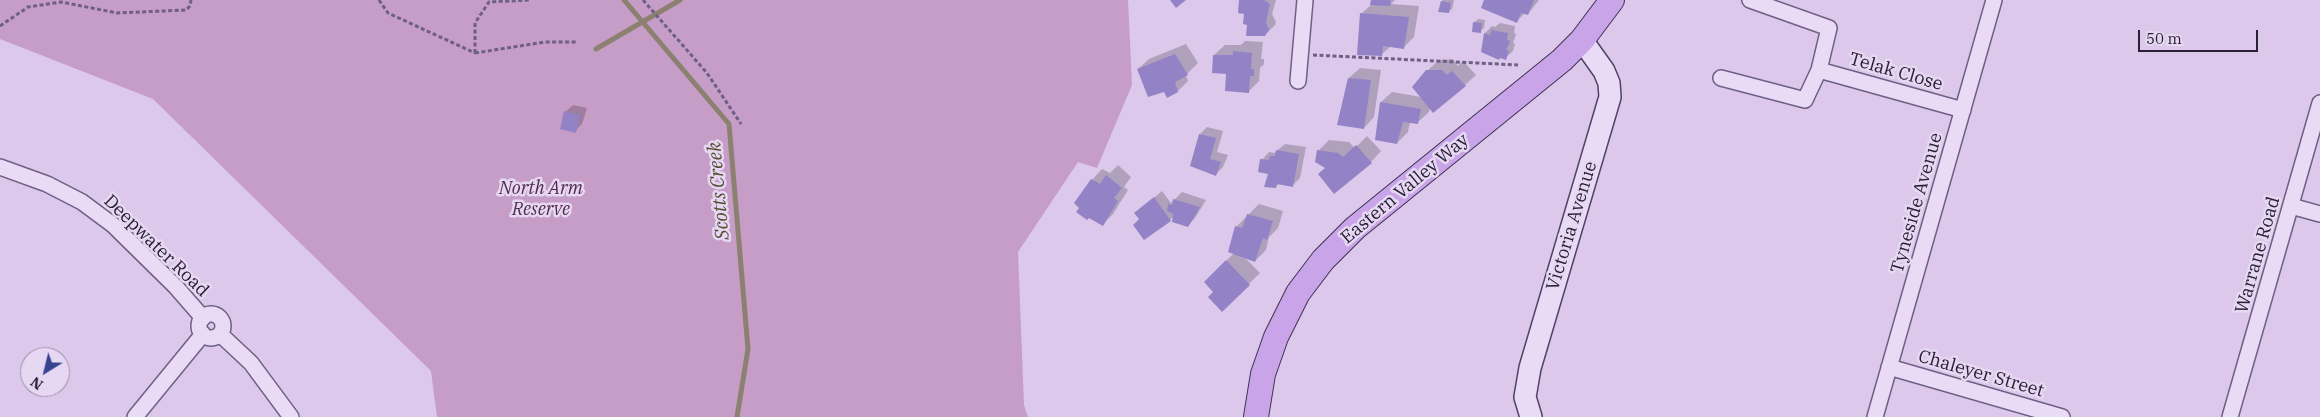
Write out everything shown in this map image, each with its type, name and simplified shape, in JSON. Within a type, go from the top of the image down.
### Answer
[{"type":"main road","name":"Eastern Valley Way","points":[[1256,417],[1263,374],[1276,337],[1298,292],[1323,260],[1355,228],[1582,40],[1612,0]]},
{"type":"street","points":[[1298,80],[1305,0]]},
{"type":"street","points":[[1722,78],[1805,100],[1819,70],[1829,28],[1750,0]]},
{"type":"street","name":"Tyneside Avenue","points":[[1875,417],[1994,0]]},
{"type":"street","name":"Victoria Avenue","points":[[1531,417],[1525,397],[1530,368],[1610,97],[1609,83],[1604,71],[1582,40]]},
{"type":"street","name":"Telak Close","points":[[1819,70],[1963,110]]},
{"type":"street","name":"Warrane Road","points":[[2230,417],[2320,103]]},
{"type":"street","name":"Deepwater Road","points":[[0,167],[47,184],[82,202],[112,225],[176,287],[203,318]]},
{"type":"street","points":[[2291,206],[2320,214]]},
{"type":"street","points":[[210,314],[218,316],[224,327],[220,334],[213,338],[203,334],[200,328],[203,318],[210,314]]},
{"type":"street","points":[[135,417],[203,334]]},
{"type":"street","points":[[220,334],[251,363],[291,417]]},
{"type":"street","name":"Chaleyer Street","points":[[1889,367],[2062,417]]},
{"type":"path","points":[[0,26],[28,8],[61,2],[117,13],[186,10],[190,6],[191,0]]},
{"type":"path","points":[[379,0],[388,14],[475,53],[545,42],[578,42]]},
{"type":"path","points":[[475,53],[475,22],[490,2],[530,0]]},
{"type":"path","points":[[642,0],[707,73],[741,124]]},
{"type":"path","points":[[1300,55],[1518,65]]},
{"type":"green space","name":"North Arm Reserve","points":[[0,0],[1128,0],[1132,85],[1097,168],[1078,162],[1018,252],[1024,405],[1028,417],[437,417],[431,371],[153,99],[0,39]]},
{"type":"building","points":[[1170,0],[1186,0],[1176,8]]},
{"type":"building","points":[[1239,0],[1264,0],[1270,4],[1266,22],[1269,30],[1265,36],[1246,36],[1247,25],[1243,24],[1244,14],[1238,13]]},
{"type":"building","points":[[1371,0],[1391,0],[1390,6],[1370,5]]},
{"type":"building","points":[[1484,0],[1534,0],[1528,15],[1521,13],[1517,23],[1481,8]]},
{"type":"building","points":[[1441,1],[1451,3],[1449,13],[1438,12]]},
{"type":"building","points":[[1360,13],[1409,17],[1404,49],[1383,46],[1382,56],[1357,55]]},
{"type":"building","points":[[1473,22],[1482,23],[1481,33],[1472,32]]},
{"type":"building","points":[[1491,30],[1508,33],[1507,40],[1510,41],[1506,50],[1509,51],[1506,60],[1500,58],[1499,60],[1481,52],[1484,33],[1490,35]]},
{"type":"building","points":[[1233,51],[1252,53],[1251,69],[1254,69],[1254,76],[1250,76],[1249,93],[1225,91],[1226,74],[1212,73],[1213,55],[1233,55]]},
{"type":"building","points":[[1175,54],[1188,75],[1175,82],[1178,92],[1167,98],[1164,92],[1148,97],[1137,69]]},
{"type":"building","points":[[1426,70],[1442,70],[1447,75],[1452,71],[1466,86],[1433,113],[1412,87]]},
{"type":"building","points":[[1348,78],[1371,80],[1364,129],[1337,125]]},
{"type":"building","points":[[1380,102],[1421,109],[1418,124],[1403,122],[1397,144],[1375,140]]},
{"type":"building","points":[[564,111],[580,115],[576,133],[560,129]]},
{"type":"building","points":[[1199,134],[1216,138],[1210,159],[1221,162],[1216,176],[1190,166]]},
{"type":"building","points":[[1356,145],[1372,163],[1334,194],[1318,174],[1325,168],[1315,162],[1317,150],[1338,153],[1343,157]]},
{"type":"building","points":[[1276,150],[1299,154],[1293,187],[1277,184],[1276,188],[1264,187],[1268,174],[1258,172],[1260,159],[1269,160],[1270,156],[1275,156]]},
{"type":"building","points":[[1106,175],[1122,188],[1114,198],[1118,201],[1103,226],[1089,218],[1087,220],[1076,212],[1079,208],[1074,203],[1091,179],[1100,184]]},
{"type":"building","points":[[1154,197],[1171,221],[1144,240],[1133,225],[1139,219],[1134,213]]},
{"type":"building","points":[[1173,199],[1200,207],[1188,227],[1172,222],[1173,214],[1167,211],[1168,204],[1172,205]]},
{"type":"building","points":[[1247,214],[1273,221],[1267,240],[1263,238],[1255,262],[1228,252],[1235,226],[1242,228]]},
{"type":"building","points":[[1226,260],[1250,285],[1222,312],[1208,297],[1213,292],[1204,282]]},
{"type":"waterway","name":"Scotts Creek","points":[[624,0],[729,124],[748,349],[737,417]]},
{"type":"waterway","points":[[596,49],[680,0]]}]
